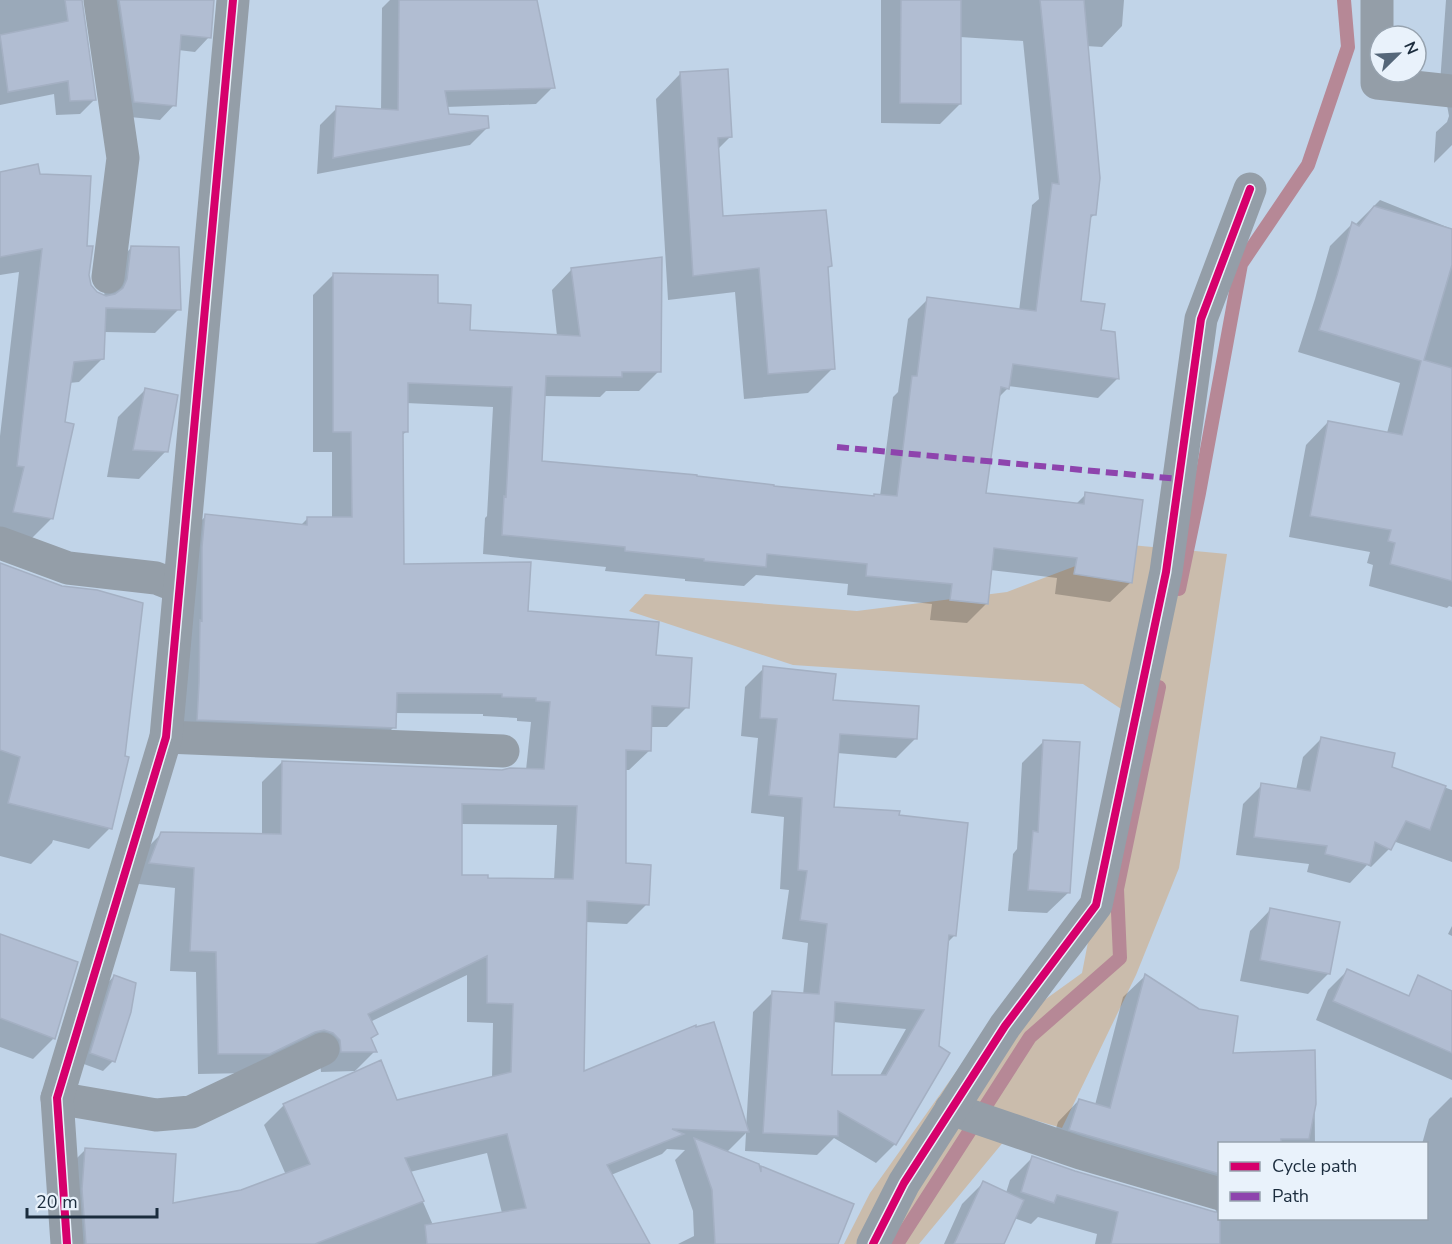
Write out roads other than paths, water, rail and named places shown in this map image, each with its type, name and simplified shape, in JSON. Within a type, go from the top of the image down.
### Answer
[{"type":"street","points":[[100,0],[123,158],[108,278]]},
{"type":"street","points":[[67,1244],[57,1098],[166,737],[233,0]]},
{"type":"street","points":[[1377,0],[1377,83],[1452,91]]},
{"type":"street","points":[[873,1244],[904,1183],[1005,1026],[1096,905],[1166,572],[1201,319],[1250,189]]},
{"type":"street","points":[[0,543],[68,568],[156,578],[179,587]]},
{"type":"street","points":[[166,737],[503,751]]},
{"type":"street","points":[[57,1098],[156,1115],[191,1112],[322,1049]]},
{"type":"street","points":[[951,1109],[1080,1153],[1218,1193]]},
{"type":"waterway","points":[[1179,589],[1241,264],[1308,165],[1348,47],[1344,0]]},
{"type":"waterway","points":[[897,1244],[1030,1037],[1120,958],[1117,889],[1159,687]]}]
